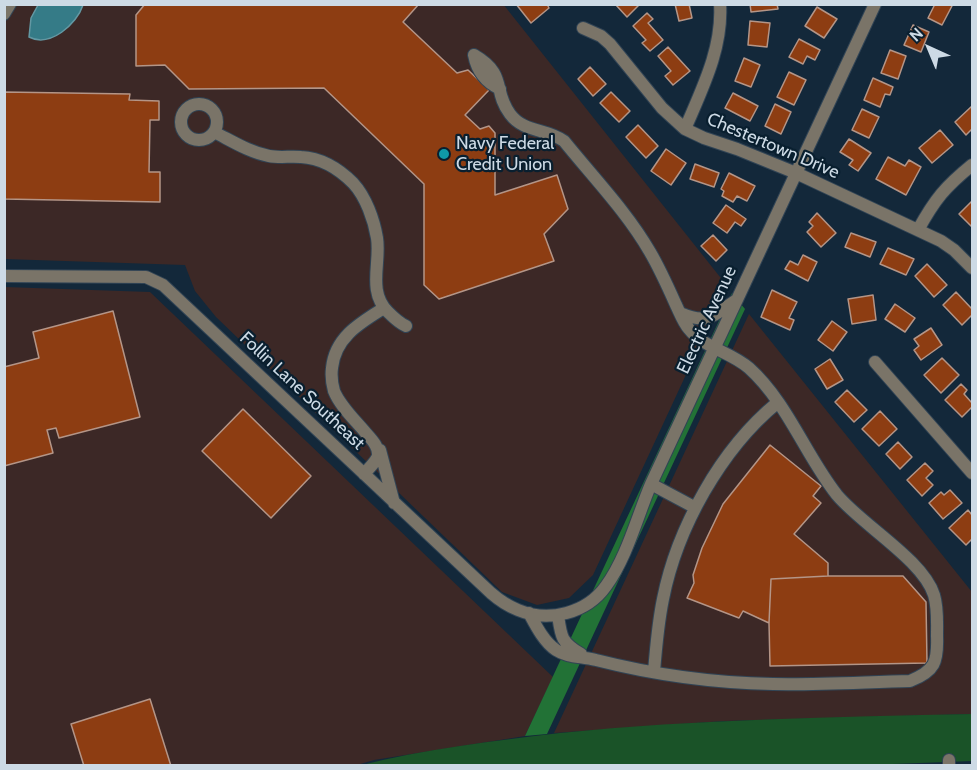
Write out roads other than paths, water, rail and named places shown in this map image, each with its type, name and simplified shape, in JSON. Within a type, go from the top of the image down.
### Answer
[{"type":"street","points":[[4,14],[10,4]]},
{"type":"street","points":[[685,129],[718,42],[722,23],[720,4]]},
{"type":"street","name":"Electric Avenue","points":[[543,616],[570,612],[592,601],[608,584],[714,347],[875,4]]},
{"type":"street","name":"Chestertown Drive","points":[[583,28],[601,36],[610,44],[662,108],[685,129],[796,173],[941,241],[972,268]]},
{"type":"street","points":[[500,89],[509,113],[521,125],[531,130],[554,133],[564,141],[639,234],[659,268],[687,328],[693,334],[748,366],[766,386],[836,494],[860,518],[895,547],[925,578],[936,603],[937,655],[934,666],[926,674],[910,681],[773,684],[654,672],[573,657],[554,649],[541,634],[529,614]]},
{"type":"street","points":[[214,132],[248,150],[271,157],[303,157],[322,161],[340,171],[355,185],[366,202],[377,238],[375,289],[384,308],[406,326]]},
{"type":"street","points":[[918,230],[932,203],[941,192],[972,165]]},
{"type":"street","name":"Follin Lane Southeast","points":[[4,276],[146,277],[163,285],[491,593],[506,604],[529,614],[543,616]]},
{"type":"street","points":[[680,313],[696,320],[706,319],[736,301]]},
{"type":"street","points":[[384,308],[357,324],[341,341],[333,357],[331,376],[334,391],[341,403],[380,451],[394,504]]},
{"type":"street","points":[[875,362],[972,473]]},
{"type":"street","points":[[654,672],[663,596],[694,507],[728,455],[760,417],[777,403]]},
{"type":"street","points":[[364,474],[377,459],[375,444]]},
{"type":"street","points":[[651,484],[694,507]]},
{"type":"street","points":[[558,615],[562,639],[586,658]]},
{"type":"place","name":"Navy Federal Credit Union","points":[[444,154]]}]
